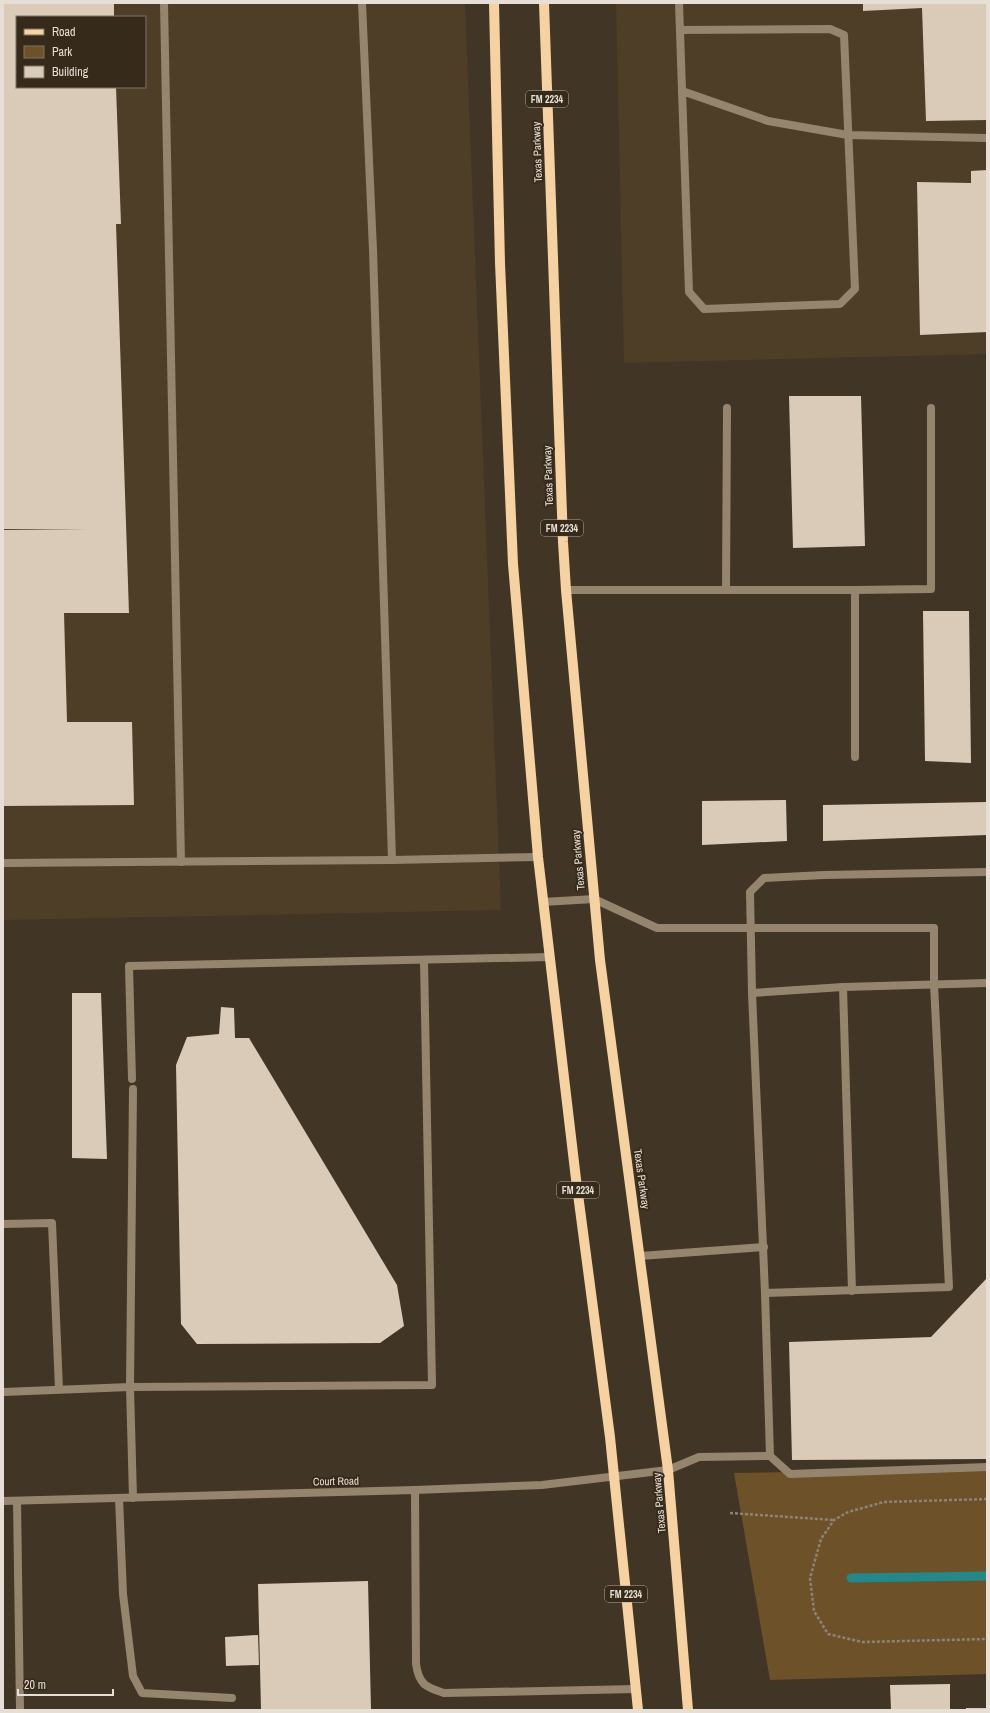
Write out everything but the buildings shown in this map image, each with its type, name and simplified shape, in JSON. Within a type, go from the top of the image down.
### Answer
[{"type":"main road","name":"FM 2234","points":[[494,3],[500,263],[513,564],[538,857],[576,1179],[614,1477],[638,1710]]},
{"type":"main road","name":"Texas Parkway","points":[[544,3],[566,590],[600,960],[668,1470],[688,1710]]},
{"type":"street","points":[[164,3],[181,862]]},
{"type":"street","points":[[362,3],[374,250],[392,860]]},
{"type":"street","points":[[679,3],[689,292],[704,309],[840,304],[855,289],[844,35],[830,29],[680,30]]},
{"type":"street","points":[[682,91],[768,121],[848,135],[987,138]]},
{"type":"street","points":[[726,590],[727,408]]},
{"type":"street","points":[[566,590],[931,589],[931,408]]},
{"type":"street","points":[[855,590],[855,757]]},
{"type":"street","points":[[3,863],[392,860],[538,857]]},
{"type":"street","points":[[987,872],[824,875],[764,878],[750,892],[752,992],[764,1247],[770,1456],[790,1474],[987,1468]]},
{"type":"street","points":[[544,902],[594,900],[658,928],[934,928],[934,984],[949,1288],[765,1293]]},
{"type":"street","points":[[132,1079],[129,966],[550,957]]},
{"type":"street","points":[[3,1392],[130,1387],[432,1385],[424,960]]},
{"type":"street","points":[[752,992],[843,987],[987,983]]},
{"type":"street","points":[[843,987],[852,1291]]},
{"type":"street","points":[[133,1089],[130,1387],[133,1498]]},
{"type":"street","points":[[3,1224],[52,1223],[59,1389]]},
{"type":"street","points":[[640,1256],[764,1247]]},
{"type":"street","name":"Court Road","points":[[3,1501],[415,1490],[542,1485],[668,1470],[699,1457],[770,1456]]},
{"type":"street","points":[[415,1490],[416,1664],[418,1676],[425,1686],[444,1693],[636,1689]]},
{"type":"street","points":[[119,1498],[123,1594],[133,1676],[142,1693],[232,1698]]},
{"type":"street","points":[[17,1501],[20,1710]]},
{"type":"path","points":[[987,1499],[884,1502],[848,1512],[834,1520],[822,1539],[810,1578],[814,1611],[828,1634],[862,1642],[987,1639]]},
{"type":"path","points":[[730,1513],[834,1520]]},
{"type":"shaded area","points":[[3,3],[465,3],[501,910],[3,920]]},
{"type":"shaded area","points":[[616,3],[987,3],[987,354],[624,363]]},
{"type":"green space","points":[[987,1469],[987,1674],[770,1680],[734,1473]]},
{"type":"waterway","points":[[851,1578],[987,1576]]}]
